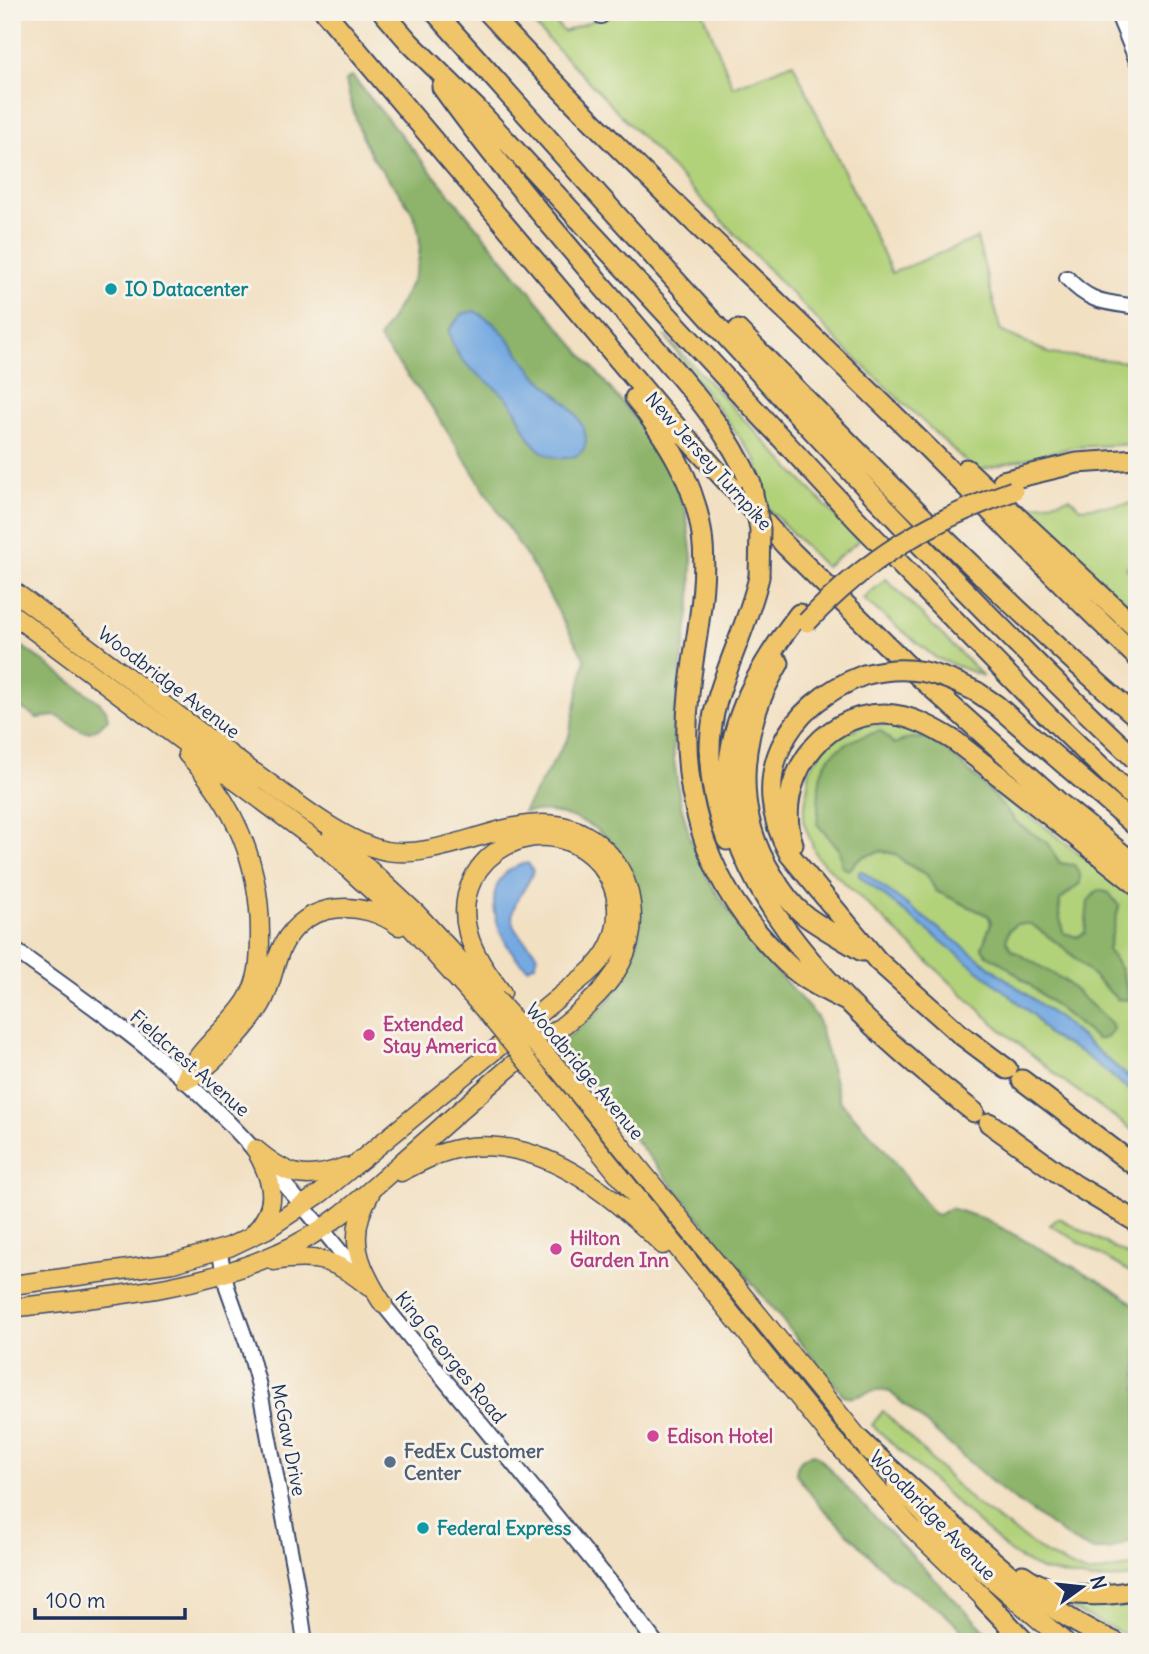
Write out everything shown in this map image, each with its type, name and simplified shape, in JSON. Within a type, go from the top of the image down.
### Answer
[{"type":"highway","name":"New Jersey Turnpike","points":[[325,12],[611,351],[723,479],[848,609],[988,739],[1137,866]]},
{"type":"highway","points":[[383,12],[410,43],[477,109],[857,520],[1038,706],[1137,801]]},
{"type":"highway","points":[[435,12],[655,259],[961,589],[1137,761]]},
{"type":"highway","points":[[488,12],[599,129],[894,414],[1079,602],[1137,657]]},
{"type":"highway","points":[[410,43],[486,148],[709,412],[735,450],[751,484],[760,529],[759,577],[746,624],[717,702],[712,727],[711,780],[724,832],[745,882],[761,909],[779,931],[802,947]]},
{"type":"highway","points":[[655,259],[699,291],[940,536],[1091,678],[1137,717]]},
{"type":"highway","points":[[611,351],[621,379],[666,439],[679,463],[697,510],[702,535],[703,586],[689,693],[685,750],[693,809],[701,836],[724,886],[739,911],[758,934],[794,971],[848,1002]]},
{"type":"highway","points":[[894,414],[930,435],[1137,629]]},
{"type":"highway","points":[[1134,1221],[1066,1179],[981,1118],[901,1054],[848,1002],[766,898],[754,875],[732,817],[728,788],[730,758],[747,696],[773,649],[803,618],[902,542],[1008,486],[1077,463],[1137,459]]},
{"type":"highway","points":[[1008,486],[1079,475],[1137,471]]},
{"type":"highway","points":[[803,618],[775,670],[751,727],[745,758],[746,813],[754,843],[792,903],[804,914],[878,961]]},
{"type":"highway","points":[[1137,827],[996,705],[953,680],[930,672],[895,669],[864,675],[824,695],[807,709],[782,746],[774,768],[771,790],[773,816],[780,838],[790,855],[878,961],[960,1034],[1137,1167]]},
{"type":"highway","points":[[802,868],[791,838],[788,812],[796,773],[823,736],[842,724],[862,717],[885,714],[911,719],[934,728],[955,741],[1137,885]]},
{"type":"highway","points":[[861,1441],[1035,1596],[1079,1625],[1115,1642]]},
{"type":"highway","points":[[960,1532],[1031,1581],[1052,1589],[1103,1595],[1137,1590]]},
{"type":"highway","points":[[985,1600],[1025,1642]]},
{"type":"main road","name":"Woodbridge Avenue","points":[[12,590],[254,772],[331,834],[392,889],[561,1072],[899,1487],[957,1549],[1065,1642]]},
{"type":"main road","name":"Woodbridge Avenue","points":[[12,614],[299,827],[348,867],[414,930],[494,1000],[546,1085],[831,1436],[909,1525],[985,1600],[1034,1642]]},
{"type":"main road","points":[[131,702],[184,751],[218,791],[244,840],[258,893],[260,963],[255,985],[243,1006],[193,1063],[185,1080]]},
{"type":"main road","points":[[12,1308],[153,1290],[225,1274],[292,1247],[322,1229],[375,1187],[606,986],[619,966],[628,945],[632,923],[630,894],[623,874],[606,851],[588,836],[553,823],[530,823],[431,850],[407,853],[389,851],[349,837],[254,772]]},
{"type":"main road","points":[[12,1285],[190,1259],[248,1238],[303,1206],[587,974],[603,957],[616,930],[616,897],[604,870],[591,855],[575,845],[545,836],[519,840],[491,855],[472,878],[465,907],[467,932],[494,1000]]},
{"type":"main road","points":[[185,1080],[207,1067],[260,1006],[280,950],[291,932],[308,918],[327,909],[362,908],[377,912],[494,1000]]},
{"type":"main road","points":[[383,1304],[369,1280],[356,1240],[362,1210],[375,1187],[426,1160],[462,1148],[498,1147],[536,1156],[582,1178],[622,1206],[738,1323]]},
{"type":"main road","points":[[255,1149],[276,1166],[303,1176],[330,1172],[366,1156]]},
{"type":"main road","points":[[248,1238],[265,1221],[272,1199],[269,1178],[255,1149]]},
{"type":"main road","points":[[247,1266],[300,1257],[320,1258],[347,1270],[369,1287]]},
{"type":"street","points":[[1125,20],[1137,61]]},
{"type":"street","points":[[1066,278],[1081,293],[1097,301],[1137,307]]},
{"type":"street","name":"Fieldcrest Avenue","points":[[12,948],[114,1023],[185,1080],[255,1149],[322,1229]]},
{"type":"street","name":"King Georges Road","points":[[322,1229],[614,1587],[655,1642]]},
{"type":"street","name":"McGaw Drive","points":[[219,1250],[259,1386],[305,1642]]},
{"type":"green space","points":[[522,12],[546,12],[564,32],[613,12],[703,12],[733,87],[793,63],[892,273],[977,238],[1001,331],[1051,354],[1137,363],[1137,444],[1074,447],[976,471],[843,347]]},
{"type":"green space","points":[[352,76],[643,428],[671,469],[686,512],[692,556],[691,600],[673,725],[674,760],[680,801],[691,841],[710,883],[761,954],[817,1017],[840,1101],[885,1150],[933,1213],[938,1215],[950,1208],[985,1219],[1109,1286],[1137,1306],[1137,1534],[1127,1543],[1109,1550],[1091,1550],[1073,1541],[1000,1489],[890,1392],[876,1391],[854,1397],[844,1396],[558,1045],[601,1008],[622,981],[635,951],[640,920],[637,890],[626,863],[609,840],[586,823],[557,813],[523,812],[569,736],[585,660],[537,573],[429,403],[379,339],[414,276],[420,249],[419,233],[409,206],[371,155],[363,139],[346,80]]},
{"type":"green space","points":[[664,335],[859,541],[825,567],[766,506],[756,460]]},
{"type":"green space","points":[[1070,498],[1080,508],[1137,503],[1137,553],[1126,568],[1137,578],[1137,615],[1023,508]]},
{"type":"green space","points":[[886,579],[983,676],[936,658],[863,599]]},
{"type":"green space","points":[[12,639],[99,702],[106,710],[108,719],[89,732],[81,731],[57,716],[37,718],[12,702]]},
{"type":"green space","points":[[865,724],[904,726],[928,739],[910,738],[820,778],[818,824],[839,849],[856,862],[864,856],[882,851],[895,854],[927,875],[936,891],[989,916],[991,923],[982,948],[987,955],[1005,965],[1097,1039],[1065,981],[1012,950],[1006,941],[1009,930],[1016,924],[1031,924],[1067,950],[1117,999],[1121,970],[1108,950],[1119,906],[1077,937],[1063,933],[1059,913],[1060,899],[1080,883],[1060,863],[1047,843],[1018,824],[986,787],[1044,826],[1137,899],[1137,1133],[1065,1082],[998,1027],[817,857],[803,821],[810,768],[829,741]]},
{"type":"green space","points":[[881,731],[894,744],[910,738],[928,739],[949,752],[986,787],[1018,824],[1047,843],[1060,863],[1074,865],[1080,874],[1080,883],[1060,900],[1059,913],[1063,933],[1077,937],[1085,933],[1088,901],[1098,890],[1109,893],[1119,906],[1108,950],[1121,970],[1130,1000],[1117,999],[1067,950],[1031,924],[1016,924],[1009,930],[1006,941],[1012,950],[1065,981],[1111,1023],[1113,1029],[1107,1037],[1097,1039],[1005,965],[987,955],[982,948],[991,923],[989,916],[936,891],[927,875],[895,854],[882,851],[864,856],[849,870],[842,867],[839,849],[817,824],[820,779],[828,760],[842,746]]},
{"type":"green space","points":[[1059,1218],[1137,1260],[1137,1276],[1050,1225]]},
{"type":"green space","points":[[883,1411],[973,1502],[1049,1556],[1087,1574],[1137,1566],[1137,1577],[1091,1580],[1041,1570],[1012,1554],[872,1425]]},
{"type":"green space","points":[[814,1454],[996,1642],[974,1642],[943,1612],[890,1576],[817,1502],[796,1474],[801,1460]]},
{"type":"green space","points":[[1137,1599],[1137,1640],[1055,1601]]},
{"type":"water","points":[[474,311],[503,332],[537,376],[577,416],[582,424],[586,442],[579,454],[564,458],[541,451],[530,439],[506,397],[463,361],[452,342],[449,330],[462,314]]},
{"type":"water","points":[[528,863],[533,871],[512,913],[512,921],[517,933],[537,955],[535,964],[528,968],[506,943],[495,911],[495,895],[500,880],[511,869]]},
{"type":"water","points":[[862,871],[1061,1020],[1137,1084],[1137,1096],[1081,1052],[1049,1036],[1033,1015],[859,876]]},
{"type":"place","name":"IO Datacenter","points":[[111,289]]},
{"type":"place","name":"Extended Stay America","points":[[369,1035]]},
{"type":"place","name":"Hilton Garden Inn","points":[[556,1249]]},
{"type":"place","name":"Edison Hotel","points":[[653,1436]]},
{"type":"place","name":"FedEx Customer Center","points":[[390,1462]]},
{"type":"place","name":"Federal Express","points":[[423,1528]]}]
